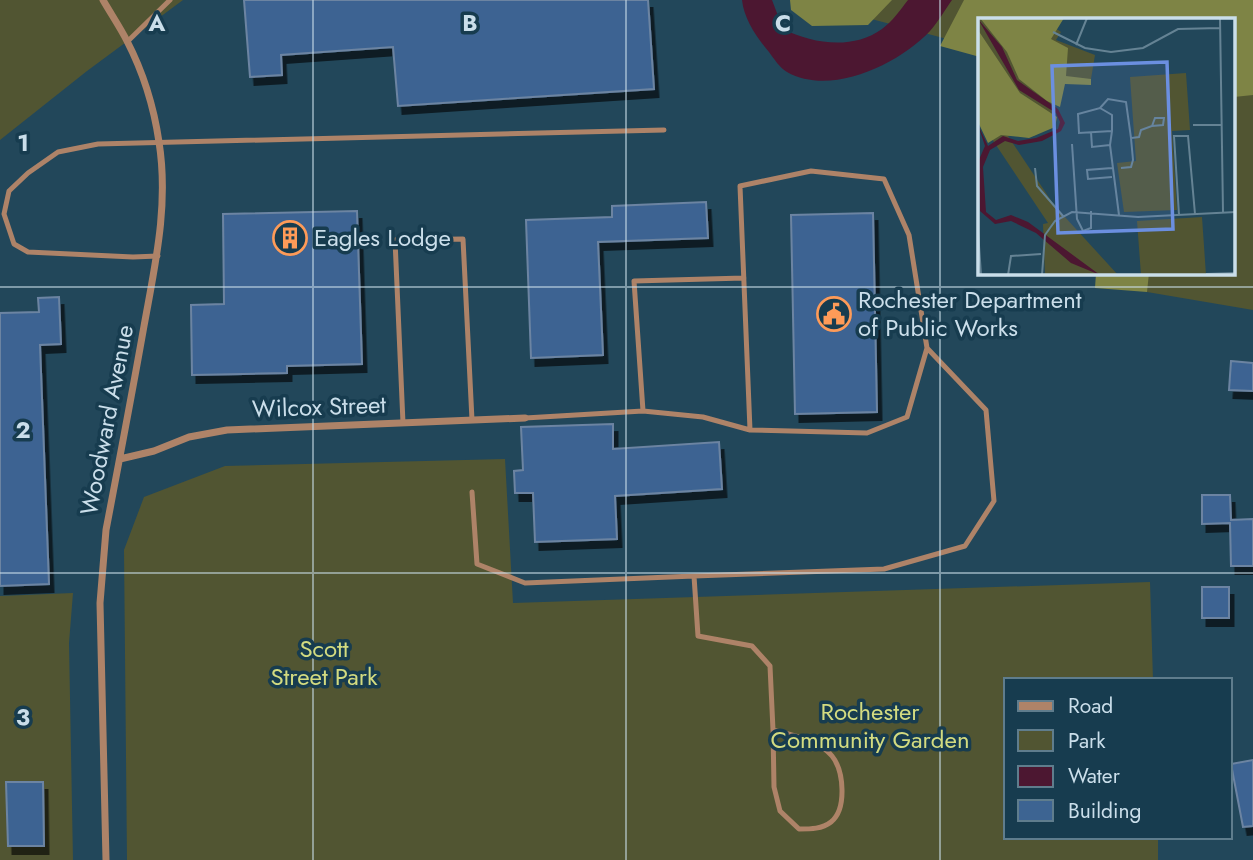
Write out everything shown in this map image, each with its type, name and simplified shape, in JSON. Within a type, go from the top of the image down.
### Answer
[{"type":"street","name":"Woodward Avenue","points":[[103,0],[127,41],[145,85],[160,143],[163,173],[158,256],[106,530],[100,603],[106,860]]},
{"type":"street","name":"Wilcox Street","points":[[120,459],[154,452],[203,433],[227,430],[525,418]]},
{"type":"lane","points":[[127,41],[170,0]]},
{"type":"lane","points":[[158,256],[28,252],[14,244],[4,214],[9,191],[28,173],[58,152],[98,144],[664,130]]},
{"type":"lane","points":[[525,418],[642,411],[704,417],[750,430],[867,433],[907,416],[928,348],[909,235],[884,179],[811,171],[740,186],[750,430]]},
{"type":"lane","points":[[403,423],[395,240],[463,239],[471,420]]},
{"type":"lane","points":[[642,411],[634,281],[744,278]]},
{"type":"lane","points":[[472,492],[477,564],[525,583],[884,569],[965,546],[994,501],[986,410],[928,348]]},
{"type":"lane","points":[[694,576],[698,636],[752,646],[771,666],[772,730],[774,787],[780,811],[799,829],[818,828],[833,821],[841,806],[842,774],[832,755],[809,740],[772,730]]},
{"type":"green space","points":[[0,0],[183,0],[0,140]]},
{"type":"green space","points":[[790,0],[892,0],[868,25],[812,26],[791,10]]},
{"type":"green space","points":[[805,0],[1253,0],[1253,310],[1147,292],[1146,275],[1236,275],[1236,18],[978,18],[966,44]]},
{"type":"green space","points":[[964,0],[1253,0],[1253,95],[1236,97],[1236,18],[978,18],[978,56],[940,46]]},
{"type":"green space","points":[[1096,275],[1149,275],[1147,292],[1095,288]]},
{"type":"green space","name":"Scott Street Park","points":[[505,459],[513,603],[1150,582],[1153,678],[1004,678],[1004,839],[1158,839],[1158,860],[127,860],[124,550],[144,497],[225,466]]},
{"type":"green space","points":[[73,593],[69,643],[73,860],[0,860],[0,596]]},
{"type":"water","points":[[742,0],[772,0],[783,29],[807,38],[833,43],[871,36],[890,22],[908,0],[952,0],[930,31],[901,55],[863,73],[824,81],[805,79],[782,68],[752,28]]},
{"type":"building","points":[[244,0],[648,0],[654,89],[398,106],[393,47],[281,55],[282,75],[250,77]]},
{"type":"building","points":[[706,202],[708,238],[598,242],[603,355],[531,358],[526,220],[612,217],[612,206]]},
{"type":"building","points":[[357,211],[362,364],[287,366],[287,373],[192,375],[191,305],[224,304],[223,214]]},
{"type":"building","name":"Rochester Department of Public Works","points":[[873,213],[877,412],[795,414],[791,215]]},
{"type":"building","points":[[59,297],[61,344],[40,345],[49,584],[0,586],[0,313],[39,312],[38,298]]},
{"type":"building","points":[[1231,361],[1253,363],[1253,391],[1229,390]]},
{"type":"building","points":[[613,424],[613,449],[719,442],[722,489],[615,496],[617,539],[535,542],[533,493],[515,493],[514,471],[523,470],[521,427]]},
{"type":"building","points":[[1202,495],[1230,495],[1231,520],[1253,519],[1253,566],[1231,566],[1230,523],[1202,524]]},
{"type":"building","points":[[1202,587],[1229,587],[1229,618],[1202,618]]},
{"type":"building","points":[[1253,760],[1253,826],[1243,827],[1232,764]]},
{"type":"building","points":[[6,782],[43,782],[44,846],[8,846]]},
{"type":"place","name":"Eagles Lodge","points":[[290,238]]},
{"type":"place","name":"Rochester Department of Public Works","points":[[834,314]]},
{"type":"park label","name":"Rochester Community Garden","points":[[870,726]]}]
